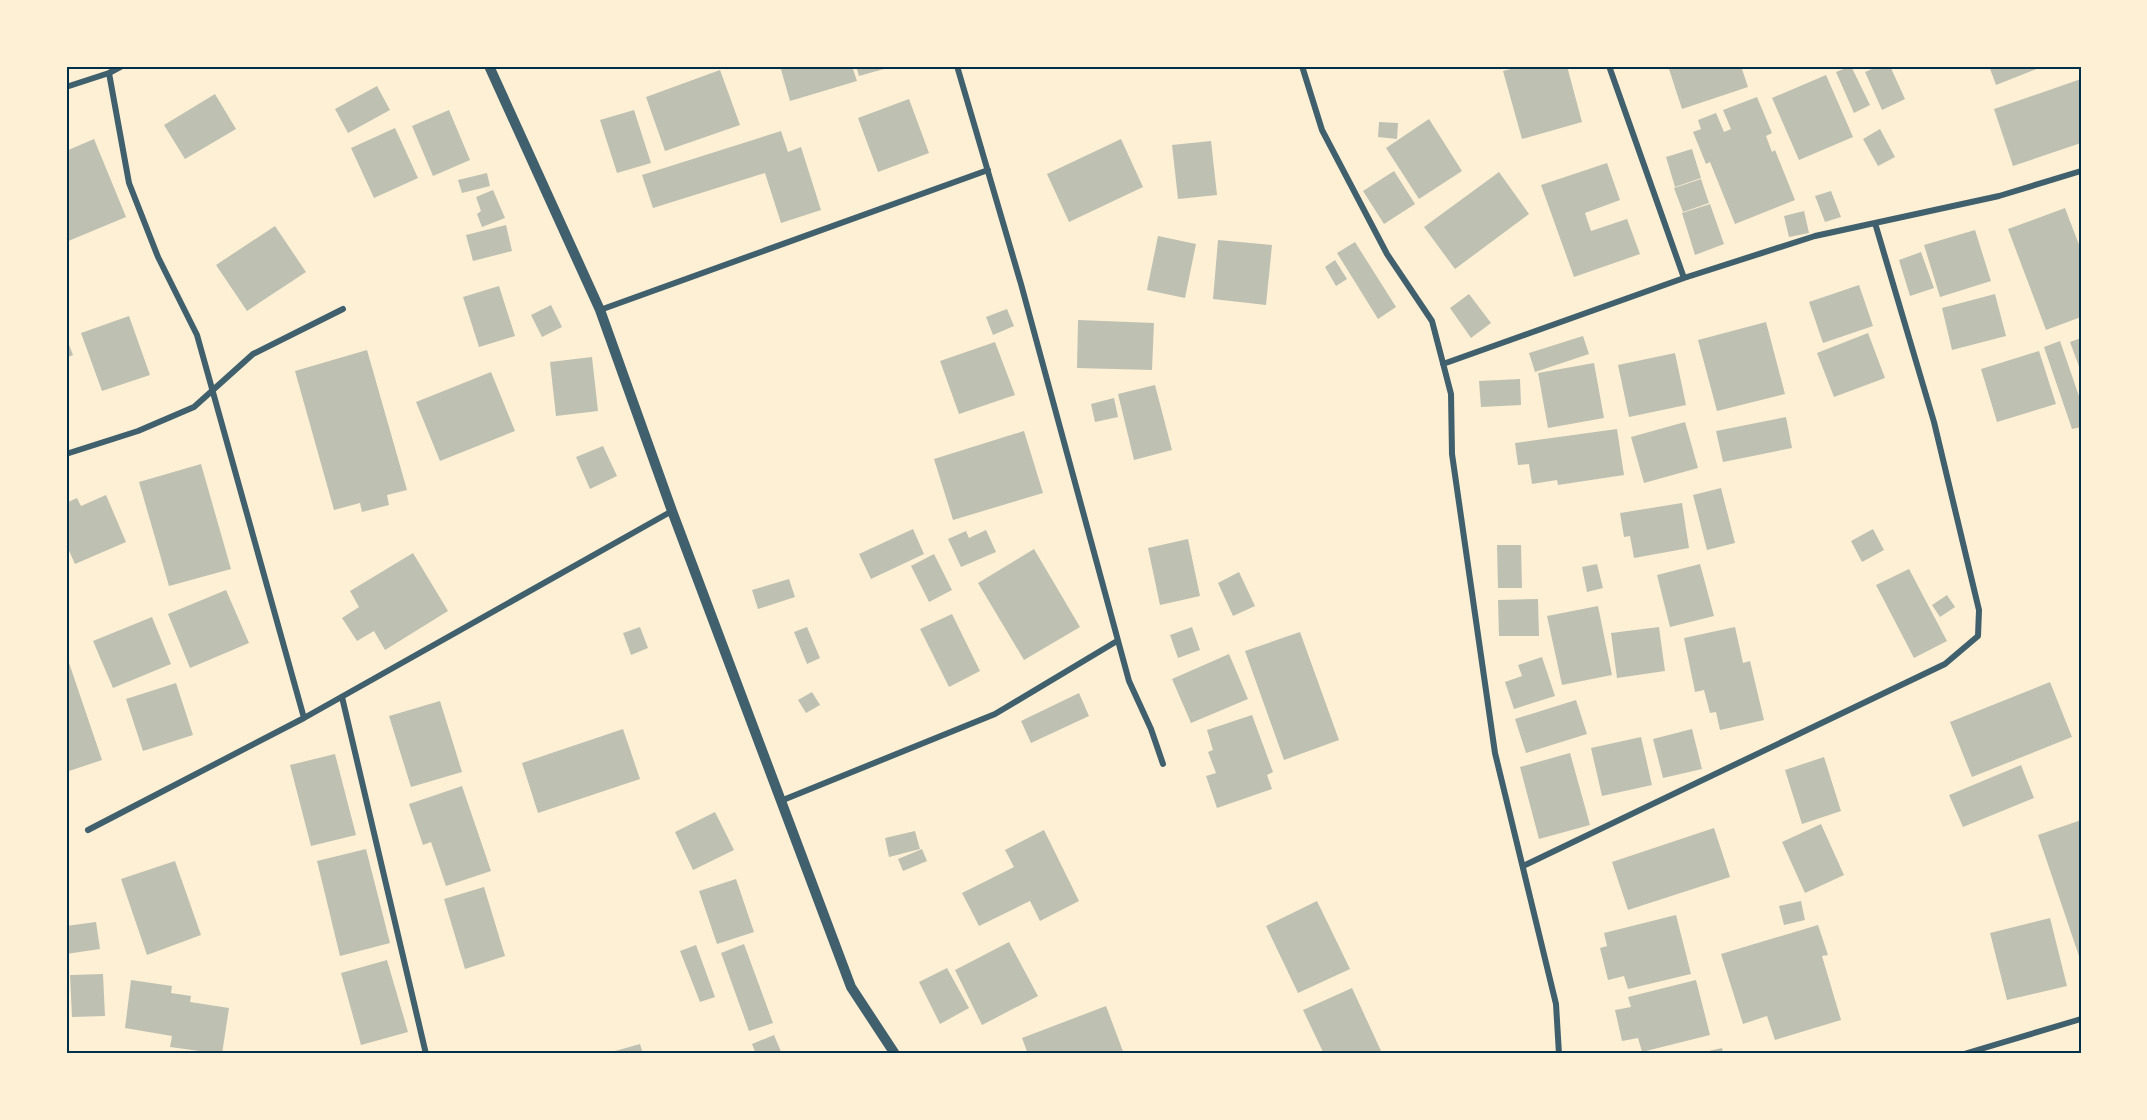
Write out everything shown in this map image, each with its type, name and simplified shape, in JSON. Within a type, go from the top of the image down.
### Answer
[{"type":"street","points":[[66,87],[109,73],[122,66]]},
{"type":"street","points":[[489,66],[600,310],[672,511],[783,800],[851,987],[895,1054]]},
{"type":"street","points":[[957,66],[988,170],[1117,641],[1129,681],[1151,729],[1162,764]]},
{"type":"street","points":[[1302,66],[1322,130],[1387,254],[1432,321],[1451,394],[1452,454],[1495,753],[1556,1004],[1559,1054]]},
{"type":"street","points":[[1609,66],[1684,278]]},
{"type":"street","points":[[109,73],[129,183],[158,256],[197,335],[304,718]]},
{"type":"street","points":[[600,310],[988,170]]},
{"type":"street","points":[[1443,364],[1684,278],[1815,236],[2000,196],[2081,171]]},
{"type":"street","points":[[1523,866],[1945,664],[1978,636],[1979,610],[1934,422],[1875,223]]},
{"type":"street","points":[[66,454],[147,427],[194,407],[253,354],[343,309]]},
{"type":"street","points":[[88,830],[304,718],[672,511]]},
{"type":"street","points":[[783,800],[995,714],[1117,641]]},
{"type":"street","points":[[342,697],[426,1054]]},
{"type":"street","points":[[1964,1054],[2081,1019]]},
{"type":"building","points":[[780,66],[852,66],[857,81],[790,101]]},
{"type":"building","points":[[856,66],[891,66],[891,67],[859,76]]},
{"type":"building","points":[[1522,66],[1567,66],[1582,122],[1522,139],[1503,71]]},
{"type":"building","points":[[1668,66],[1741,66],[1748,87],[1682,109]]},
{"type":"building","points":[[1851,66],[1870,105],[1854,113],[1836,72]]},
{"type":"building","points":[[1879,66],[1890,66],[1905,99],[1882,110],[1865,72]]},
{"type":"building","points":[[1989,66],[2044,66],[1996,85]]},
{"type":"building","points":[[720,70],[740,125],[665,151],[646,97]]},
{"type":"building","points":[[1826,75],[1853,137],[1799,160],[1772,98]]},
{"type":"building","points":[[2081,79],[2081,143],[2013,166],[1994,109]]},
{"type":"building","points":[[377,86],[390,110],[348,133],[335,109]]},
{"type":"building","points":[[215,94],[236,129],[185,159],[164,125]]},
{"type":"building","points":[[1757,97],[1772,133],[1766,136],[1772,152],[1775,150],[1795,200],[1735,224],[1710,162],[1706,164],[1693,132],[1701,129],[1698,120],[1716,113],[1724,132],[1731,129],[1723,110]]},
{"type":"building","points":[[909,99],[929,153],[878,172],[858,118]]},
{"type":"building","points":[[449,110],[470,160],[433,176],[412,126]]},
{"type":"building","points":[[634,110],[651,163],[617,173],[600,120]]},
{"type":"building","points":[[1429,119],[1462,171],[1419,199],[1386,148]]},
{"type":"building","points":[[1379,122],[1398,123],[1397,139],[1378,137]]},
{"type":"building","points":[[395,128],[418,178],[374,198],[351,148]]},
{"type":"building","points":[[1880,129],[1895,157],[1878,166],[1863,139]]},
{"type":"building","points":[[781,131],[788,152],[801,147],[821,210],[781,223],[765,173],[653,208],[642,175]]},
{"type":"building","points":[[94,139],[126,217],[66,242],[66,151]]},
{"type":"building","points":[[1121,139],[1143,187],[1069,222],[1047,174]]},
{"type":"building","points":[[1211,141],[1217,195],[1178,199],[1172,145]]},
{"type":"building","points":[[1692,149],[1701,178],[1675,187],[1666,157]]},
{"type":"building","points":[[1607,163],[1620,200],[1585,213],[1591,231],[1627,219],[1640,254],[1574,277],[1541,185]]},
{"type":"building","points":[[1394,171],[1415,204],[1384,224],[1363,191]]},
{"type":"building","points":[[1499,172],[1529,214],[1455,269],[1424,227]]},
{"type":"building","points":[[487,173],[490,186],[462,193],[458,180]]},
{"type":"building","points":[[1701,179],[1709,203],[1683,212],[1674,188]]},
{"type":"building","points":[[493,190],[505,218],[482,227],[477,214],[481,211],[476,197]]},
{"type":"building","points":[[1831,191],[1841,217],[1825,222],[1815,196]]},
{"type":"building","points":[[1710,204],[1724,244],[1695,255],[1682,213]]},
{"type":"building","points":[[2065,208],[2081,250],[2081,317],[2046,330],[2008,229]]},
{"type":"building","points":[[1804,211],[1809,233],[1789,237],[1784,216]]},
{"type":"building","points":[[506,225],[512,251],[473,261],[466,235]]},
{"type":"building","points":[[275,226],[306,272],[247,311],[216,265]]},
{"type":"building","points":[[1975,230],[1991,281],[1940,297],[1924,245]]},
{"type":"building","points":[[1158,236],[1196,244],[1185,298],[1147,290]]},
{"type":"building","points":[[1218,240],[1272,245],[1266,305],[1213,299]]},
{"type":"building","points":[[1355,242],[1396,307],[1378,319],[1337,253]]},
{"type":"building","points":[[1921,252],[1934,288],[1910,296],[1899,260]]},
{"type":"building","points":[[1335,260],[1347,279],[1336,286],[1325,267]]},
{"type":"building","points":[[1859,285],[1873,326],[1823,343],[1809,302]]},
{"type":"building","points":[[499,286],[515,336],[479,347],[463,297]]},
{"type":"building","points":[[1469,294],[1491,323],[1471,338],[1450,308]]},
{"type":"building","points":[[1995,294],[2006,336],[1952,350],[1942,308]]},
{"type":"building","points":[[551,305],[562,327],[542,337],[531,315]]},
{"type":"building","points":[[1007,309],[1014,326],[993,335],[986,317]]},
{"type":"building","points":[[129,316],[150,375],[102,391],[81,333]]},
{"type":"building","points":[[1078,320],[1154,323],[1152,370],[1077,368]]},
{"type":"building","points":[[1766,322],[1785,394],[1717,411],[1698,340]]},
{"type":"building","points":[[1868,333],[1885,378],[1834,397],[1817,353]]},
{"type":"building","points":[[1583,336],[1589,354],[1535,372],[1529,353]]},
{"type":"building","points":[[66,337],[73,355],[66,358]]},
{"type":"building","points":[[2081,338],[2081,372],[2070,342]]},
{"type":"building","points":[[2060,341],[2081,402],[2081,427],[2072,429],[2044,347]]},
{"type":"building","points":[[995,342],[1015,395],[959,414],[940,361]]},
{"type":"building","points":[[367,350],[407,490],[387,495],[389,505],[362,512],[360,503],[334,510],[295,371]]},
{"type":"building","points":[[2039,351],[2056,404],[1997,422],[1981,369]]},
{"type":"building","points":[[1675,353],[1686,405],[1629,417],[1618,365]]},
{"type":"building","points":[[592,357],[598,411],[556,416],[550,362]]},
{"type":"building","points":[[1594,363],[1604,418],[1548,428],[1538,373]]},
{"type":"building","points":[[491,372],[515,431],[440,461],[416,402]]},
{"type":"building","points":[[1520,379],[1521,405],[1481,407],[1479,381]]},
{"type":"building","points":[[1155,385],[1172,450],[1134,460],[1118,394]]},
{"type":"building","points":[[1114,398],[1118,417],[1095,422],[1091,404]]},
{"type":"building","points":[[1786,417],[1792,448],[1723,462],[1716,431]]},
{"type":"building","points":[[1685,422],[1698,468],[1644,483],[1631,437]]},
{"type":"building","points":[[1617,429],[1624,475],[1558,485],[1557,480],[1532,484],[1529,464],[1518,465],[1515,443]]},
{"type":"building","points":[[1024,431],[1043,493],[953,520],[934,459]]},
{"type":"building","points":[[603,446],[617,476],[590,489],[576,457]]},
{"type":"building","points":[[201,464],[231,569],[169,586],[139,482]]},
{"type":"building","points":[[1721,488],[1735,543],[1707,550],[1693,495]]},
{"type":"building","points":[[106,495],[126,542],[75,564],[66,544],[66,503],[77,498],[81,506]]},
{"type":"building","points":[[1682,503],[1689,548],[1634,558],[1630,536],[1624,537],[1620,513]]},
{"type":"building","points":[[913,529],[924,554],[871,579],[859,554]]},
{"type":"building","points":[[1873,529],[1884,550],[1862,562],[1851,541]]},
{"type":"building","points":[[986,530],[996,552],[961,567],[948,539],[966,531],[969,538]]},
{"type":"building","points":[[1188,539],[1200,596],[1160,605],[1148,548]]},
{"type":"building","points":[[1497,545],[1521,545],[1522,588],[1498,588]]},
{"type":"building","points":[[1034,549],[1080,627],[1024,660],[978,583]]},
{"type":"building","points":[[413,553],[448,611],[385,650],[374,631],[357,641],[342,618],[359,607],[350,591]]},
{"type":"building","points":[[934,554],[952,590],[929,602],[911,566]]},
{"type":"building","points":[[1597,564],[1603,588],[1587,592],[1582,567]]},
{"type":"building","points":[[1700,564],[1714,616],[1670,627],[1657,575]]},
{"type":"building","points":[[1909,569],[1947,641],[1914,658],[1876,585]]},
{"type":"building","points":[[1239,572],[1255,606],[1233,616],[1218,583]]},
{"type":"building","points":[[789,579],[795,597],[758,609],[752,590]]},
{"type":"building","points":[[226,590],[249,643],[190,668],[168,614]]},
{"type":"building","points":[[1947,595],[1955,607],[1940,617],[1932,605]]},
{"type":"building","points":[[1538,599],[1539,636],[1499,636],[1498,600]]},
{"type":"building","points":[[1598,606],[1612,675],[1562,685],[1547,616]]},
{"type":"building","points":[[952,614],[980,671],[949,687],[920,629]]},
{"type":"building","points":[[152,617],[171,664],[113,688],[93,641]]},
{"type":"building","points":[[640,627],[648,648],[631,655],[623,633]]},
{"type":"building","points":[[807,627],[820,658],[807,664],[794,632]]},
{"type":"building","points":[[1192,627],[1200,650],[1178,658],[1170,635]]},
{"type":"building","points":[[1659,627],[1665,671],[1617,678],[1611,633]]},
{"type":"building","points":[[1735,627],[1743,663],[1750,661],[1764,720],[1720,730],[1716,712],[1710,713],[1704,690],[1695,692],[1684,638]]},
{"type":"building","points":[[1300,632],[1339,740],[1284,760],[1245,651]]},
{"type":"building","points":[[66,654],[102,760],[66,772]]},
{"type":"building","points":[[1229,654],[1248,699],[1191,723],[1172,679]]},
{"type":"building","points":[[1542,657],[1555,696],[1514,709],[1505,682],[1522,676],[1518,665]]},
{"type":"building","points":[[2050,682],[2072,737],[1972,777],[1950,722]]},
{"type":"building","points":[[176,683],[193,735],[143,751],[126,699]]},
{"type":"building","points":[[812,692],[820,705],[806,713],[798,700]]},
{"type":"building","points":[[1079,693],[1089,716],[1031,743],[1021,721]]},
{"type":"building","points":[[1576,700],[1587,734],[1526,753],[1515,719]]},
{"type":"building","points":[[440,701],[462,772],[411,787],[389,716]]},
{"type":"building","points":[[1252,715],[1273,772],[1267,775],[1272,789],[1217,808],[1206,776],[1216,773],[1208,752],[1213,750],[1207,730]]},
{"type":"building","points":[[623,729],[640,779],[538,813],[522,763]]},
{"type":"building","points":[[1692,729],[1702,769],[1663,778],[1653,739]]},
{"type":"building","points":[[1641,737],[1652,785],[1602,796],[1591,748]]},
{"type":"building","points":[[1570,753],[1590,825],[1539,839],[1520,767]]},
{"type":"building","points":[[335,754],[356,835],[311,846],[290,765]]},
{"type":"building","points":[[1824,757],[1841,811],[1802,824],[1785,770]]},
{"type":"building","points":[[2021,765],[2034,798],[1963,827],[1949,795]]},
{"type":"building","points":[[462,786],[491,871],[446,886],[431,842],[423,845],[409,804]]},
{"type":"building","points":[[715,812],[734,850],[693,870],[675,832]]},
{"type":"building","points":[[2081,820],[2081,962],[2038,835]]},
{"type":"building","points":[[1821,824],[1844,875],[1805,893],[1782,842]]},
{"type":"building","points":[[1714,828],[1730,877],[1628,910],[1612,862]]},
{"type":"building","points":[[1044,830],[1079,901],[1040,921],[1030,901],[979,926],[962,893],[1014,867],[1005,850]]},
{"type":"building","points":[[915,831],[920,849],[889,857],[885,838]]},
{"type":"building","points":[[366,849],[390,943],[340,956],[317,861]]},
{"type":"building","points":[[922,849],[927,861],[903,871],[898,859]]},
{"type":"building","points":[[175,861],[201,935],[147,955],[121,879]]},
{"type":"building","points":[[736,879],[754,932],[717,944],[699,891]]},
{"type":"building","points":[[484,887],[505,956],[465,969],[444,899]]},
{"type":"building","points":[[1317,901],[1350,969],[1298,993],[1266,926]]},
{"type":"building","points":[[1801,901],[1805,920],[1784,925],[1779,906]]},
{"type":"building","points":[[1676,915],[1691,974],[1628,989],[1624,976],[1608,980],[1600,948],[1607,946],[1604,933]]},
{"type":"building","points":[[2050,918],[2067,986],[2007,1000],[1990,933]]},
{"type":"building","points":[[96,922],[100,949],[66,954],[66,926]]},
{"type":"building","points":[[1818,925],[1828,955],[1822,956],[1841,1020],[1775,1040],[1767,1016],[1743,1024],[1721,954]]},
{"type":"building","points":[[1009,942],[1038,996],[982,1025],[955,970]]},
{"type":"building","points":[[744,944],[773,1023],[749,1031],[721,953]]},
{"type":"building","points":[[696,945],[715,997],[700,1002],[680,951]]},
{"type":"building","points":[[387,960],[408,1032],[361,1045],[341,973]]},
{"type":"building","points":[[947,968],[969,1008],[940,1024],[919,982]]},
{"type":"building","points":[[103,974],[105,1016],[72,1017],[70,975]]},
{"type":"building","points":[[131,980],[172,986],[171,993],[191,996],[190,1002],[229,1008],[222,1054],[170,1047],[172,1036],[125,1028]]},
{"type":"building","points":[[1696,980],[1710,1035],[1642,1052],[1638,1038],[1622,1041],[1615,1010],[1631,1007],[1628,997]]},
{"type":"building","points":[[1352,988],[1381,1054],[1324,1054],[1303,1010]]},
{"type":"building","points":[[1106,1006],[1124,1054],[1028,1054],[1022,1038]]},
{"type":"building","points":[[774,1035],[782,1054],[756,1054],[752,1044]]},
{"type":"building","points":[[640,1044],[643,1054],[608,1054],[608,1053]]},
{"type":"building","points":[[1722,1048],[1723,1054],[1700,1054],[1700,1053]]}]
